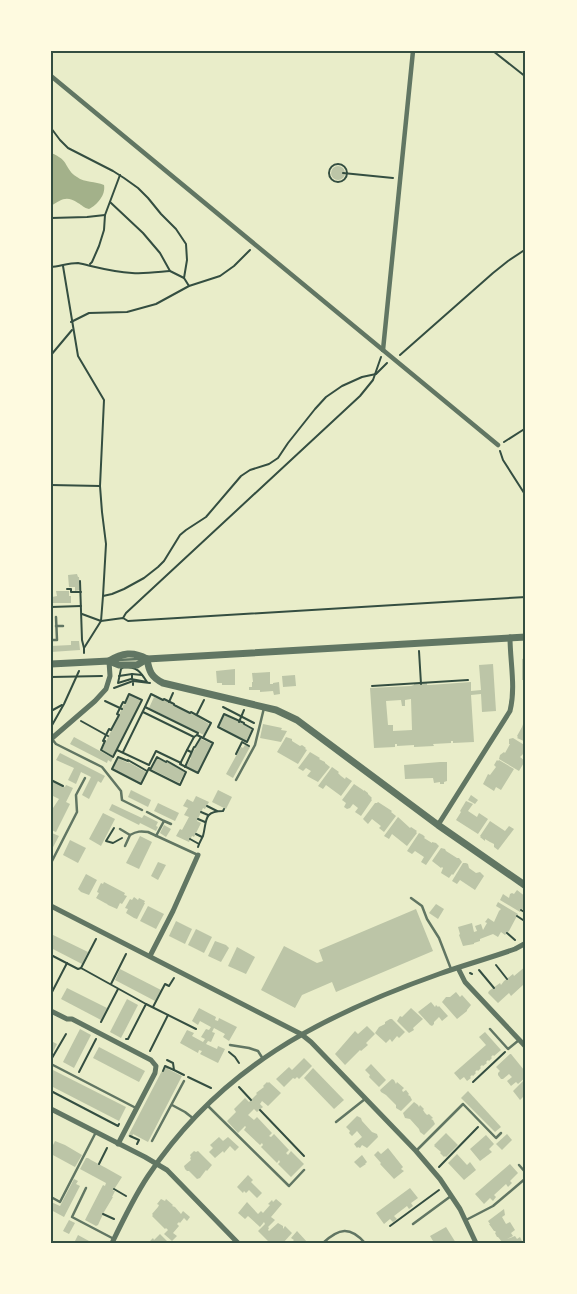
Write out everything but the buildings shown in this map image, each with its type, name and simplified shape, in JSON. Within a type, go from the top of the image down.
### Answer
[{"type":"street","points":[[383,350],[413,51]]},
{"type":"street","points":[[51,76],[498,445]]},
{"type":"street","points":[[438,825],[510,711],[512,687],[510,637]]},
{"type":"street","points":[[110,661],[119,666],[137,665],[146,659],[526,637]]},
{"type":"street","points":[[51,664],[110,661],[119,655],[137,654],[146,659],[151,674],[163,682],[276,710],[297,720],[438,825],[526,886]]},
{"type":"street","points":[[51,739],[102,694],[110,676],[110,661]]},
{"type":"street","points":[[150,956],[173,911],[196,855]]},
{"type":"street","points":[[51,906],[301,1034],[311,1042],[416,1151],[452,1195],[476,1243]]},
{"type":"street","points":[[112,1241],[157,1164],[194,1119],[226,1087],[262,1059],[301,1034],[356,1006],[451,970],[515,950],[526,943]]},
{"type":"street","points":[[458,968],[465,982],[526,1047]]},
{"type":"street","points":[[51,1010],[67,1019],[72,1019],[154,1063],[156,1066],[155,1073],[118,1144]]},
{"type":"street","points":[[51,1109],[167,1170],[238,1243]]},
{"type":"lane","points":[[51,640],[57,640],[56,617]]},
{"type":"lane","points":[[56,626],[63,626]]},
{"type":"lane","points":[[236,780],[253,748],[264,706]]},
{"type":"lane","points":[[51,739],[56,744],[102,767],[121,791],[122,800],[142,810]]},
{"type":"lane","points":[[51,863],[77,812],[76,795],[85,778]]},
{"type":"lane","points":[[147,812],[171,824]]},
{"type":"lane","points":[[156,836],[164,821]]},
{"type":"lane","points":[[120,830],[129,834],[142,831],[148,832],[196,855]]},
{"type":"lane","points":[[125,846],[129,834]]},
{"type":"lane","points":[[411,898],[422,906],[427,919],[439,938],[451,970]]},
{"type":"lane","points":[[490,1029],[508,1049],[519,1040]]},
{"type":"lane","points":[[230,1045],[258,1051],[262,1059]]},
{"type":"lane","points":[[51,1064],[137,1108]]},
{"type":"lane","points":[[152,1141],[184,1081]]},
{"type":"lane","points":[[336,1122],[365,1099]]},
{"type":"lane","points":[[416,1151],[463,1104],[496,1138],[501,1133]]},
{"type":"lane","points":[[171,1105],[194,1119]]},
{"type":"lane","points":[[206,1105],[289,1186],[304,1170]]},
{"type":"lane","points":[[51,1198],[60,1202],[96,1132]]},
{"type":"lane","points":[[519,1165],[526,1173]]},
{"type":"lane","points":[[466,1220],[492,1206],[526,1178]]},
{"type":"lane","points":[[86,1188],[72,1217],[112,1241]]},
{"type":"lane","points":[[412,1224],[452,1195]]},
{"type":"lane","points":[[323,1243],[330,1236],[347,1230],[354,1233],[365,1243]]},
{"type":"path","points":[[493,51],[526,77]]},
{"type":"path","points":[[51,128],[68,148],[138,188],[176,229],[186,244],[187,260],[184,278]]},
{"type":"path","points":[[335,164],[342,165],[346,170],[345,173],[346,177],[340,182],[334,181],[329,176],[330,169],[335,164]]},
{"type":"path","points":[[345,173],[400,179]]},
{"type":"path","points":[[89,265],[99,246],[104,230],[105,215],[120,176]]},
{"type":"path","points":[[110,202],[143,233],[160,254],[170,271],[184,278],[189,286]]},
{"type":"path","points":[[51,218],[105,215]]},
{"type":"path","points":[[72,322],[89,313],[127,312],[156,304],[189,286],[210,280],[227,271],[255,244]]},
{"type":"path","points":[[123,618],[126,613],[360,396],[386,363],[402,354],[508,261],[526,249]]},
{"type":"path","points":[[51,267],[72,263],[131,273],[170,271]]},
{"type":"path","points":[[62,266],[78,356],[104,400],[100,486],[106,544],[104,596],[101,621],[84,648]]},
{"type":"path","points":[[51,355],[72,329]]},
{"type":"path","points":[[376,374],[383,350]]},
{"type":"path","points":[[104,596],[124,589],[144,578],[158,567],[180,536],[186,530],[206,518],[241,476],[278,458],[314,409],[326,397],[342,386],[362,377],[376,374]]},
{"type":"path","points":[[526,428],[498,445],[503,460],[526,496]]},
{"type":"path","points":[[51,485],[100,486]]},
{"type":"path","points":[[80,581],[84,653]]},
{"type":"path","points":[[67,589],[71,589],[71,592],[81,592]]},
{"type":"path","points":[[82,614],[101,621],[123,618],[128,621],[526,597]]},
{"type":"path","points":[[51,607],[81,606]]},
{"type":"path","points":[[419,650],[421,683]]},
{"type":"path","points":[[122,668],[138,669],[142,675],[147,682],[132,679],[118,683],[122,668]]},
{"type":"path","points":[[51,727],[79,671]]},
{"type":"path","points":[[132,674],[132,679]]},
{"type":"path","points":[[119,676],[142,675]]},
{"type":"path","points":[[51,677],[102,676]]},
{"type":"path","points":[[372,686],[468,680]]},
{"type":"path","points":[[102,694],[129,682],[137,681],[147,684],[163,682]]},
{"type":"path","points":[[169,702],[174,693]]},
{"type":"path","points":[[114,755],[142,700],[129,694],[125,703],[123,702],[111,730],[109,729],[101,750],[113,757],[114,755],[118,756],[147,771]]},
{"type":"path","points":[[123,752],[151,694],[211,723],[196,747],[194,747],[186,767]]},
{"type":"path","points":[[196,715],[204,700]]},
{"type":"path","points":[[105,701],[121,708]]},
{"type":"path","points":[[51,711],[64,704]]},
{"type":"path","points":[[145,707],[192,729],[198,733],[197,735],[213,743],[198,773],[156,750],[150,767]]},
{"type":"path","points":[[223,707],[254,723]]},
{"type":"path","points":[[239,721],[245,710]]},
{"type":"path","points":[[143,712],[194,737]]},
{"type":"path","points":[[220,712],[253,729],[246,742],[242,742],[236,754]]},
{"type":"path","points":[[136,713],[141,715]]},
{"type":"path","points":[[158,719],[160,714]]},
{"type":"path","points":[[224,714],[218,727],[253,748]]},
{"type":"path","points":[[162,721],[165,716]]},
{"type":"path","points":[[133,717],[139,720]]},
{"type":"path","points":[[81,722],[107,735]]},
{"type":"path","points":[[186,732],[188,728]]},
{"type":"path","points":[[189,734],[192,729]]},
{"type":"path","points":[[181,763],[194,737],[197,735]]},
{"type":"path","points":[[122,740],[127,742]]},
{"type":"path","points":[[120,744],[125,747]]},
{"type":"path","points":[[117,750],[136,758],[150,767],[150,770],[180,785],[186,772],[157,757],[150,767],[147,771],[141,784],[112,769],[118,756]]},
{"type":"path","points":[[187,750],[192,752]]},
{"type":"path","points":[[133,763],[136,758]]},
{"type":"path","points":[[172,764],[174,760]]},
{"type":"path","points":[[51,780],[64,786]]},
{"type":"path","points":[[206,806],[223,812],[224,809]]},
{"type":"path","points":[[196,855],[208,815],[218,811]]},
{"type":"path","points":[[201,812],[208,815]]},
{"type":"path","points":[[198,819],[205,822]]},
{"type":"path","points":[[115,825],[106,841],[113,843],[129,834]]},
{"type":"path","points":[[199,827],[204,830]]},
{"type":"path","points":[[196,834],[202,837]]},
{"type":"path","points":[[190,839],[199,844]]},
{"type":"path","points":[[521,910],[526,913]]},
{"type":"path","points":[[517,916],[526,922]]},
{"type":"path","points":[[507,933],[515,938],[515,940]]},
{"type":"path","points":[[81,968],[96,939]]},
{"type":"path","points":[[111,984],[126,954]]},
{"type":"path","points":[[51,955],[78,969],[81,968],[111,984],[118,990],[196,1029]]},
{"type":"path","points":[[51,994],[67,963]]},
{"type":"path","points":[[496,965],[508,979]]},
{"type":"path","points":[[479,970],[494,988]]},
{"type":"path","points":[[153,1007],[165,984],[169,986],[174,978]]},
{"type":"path","points":[[101,1022],[118,990]]},
{"type":"path","points":[[121,1039],[128,1039],[146,1004]]},
{"type":"path","points":[[150,1051],[169,1014]]},
{"type":"path","points":[[51,1058],[66,1034]]},
{"type":"path","points":[[80,1072],[98,1037]]},
{"type":"path","points":[[225,1048],[239,1063]]},
{"type":"path","points":[[473,1082],[508,1049]]},
{"type":"path","points":[[167,1067],[174,1070]]},
{"type":"path","points":[[238,1087],[251,1100]]},
{"type":"path","points":[[51,1091],[118,1126],[119,1124]]},
{"type":"path","points":[[260,1110],[304,1156]]},
{"type":"path","points":[[439,1167],[482,1124]]},
{"type":"path","points":[[131,1136],[139,1140],[137,1144]]},
{"type":"path","points":[[99,1164],[107,1148]]},
{"type":"path","points":[[114,1189],[126,1196]]},
{"type":"path","points":[[390,1226],[439,1190]]},
{"type":"path","points":[[103,1214],[114,1219]]},
{"type":"shaded area","points":[[51,153],[61,159],[70,171],[80,179],[104,185],[104,192],[95,205],[89,209],[67,199],[51,206]]}]
